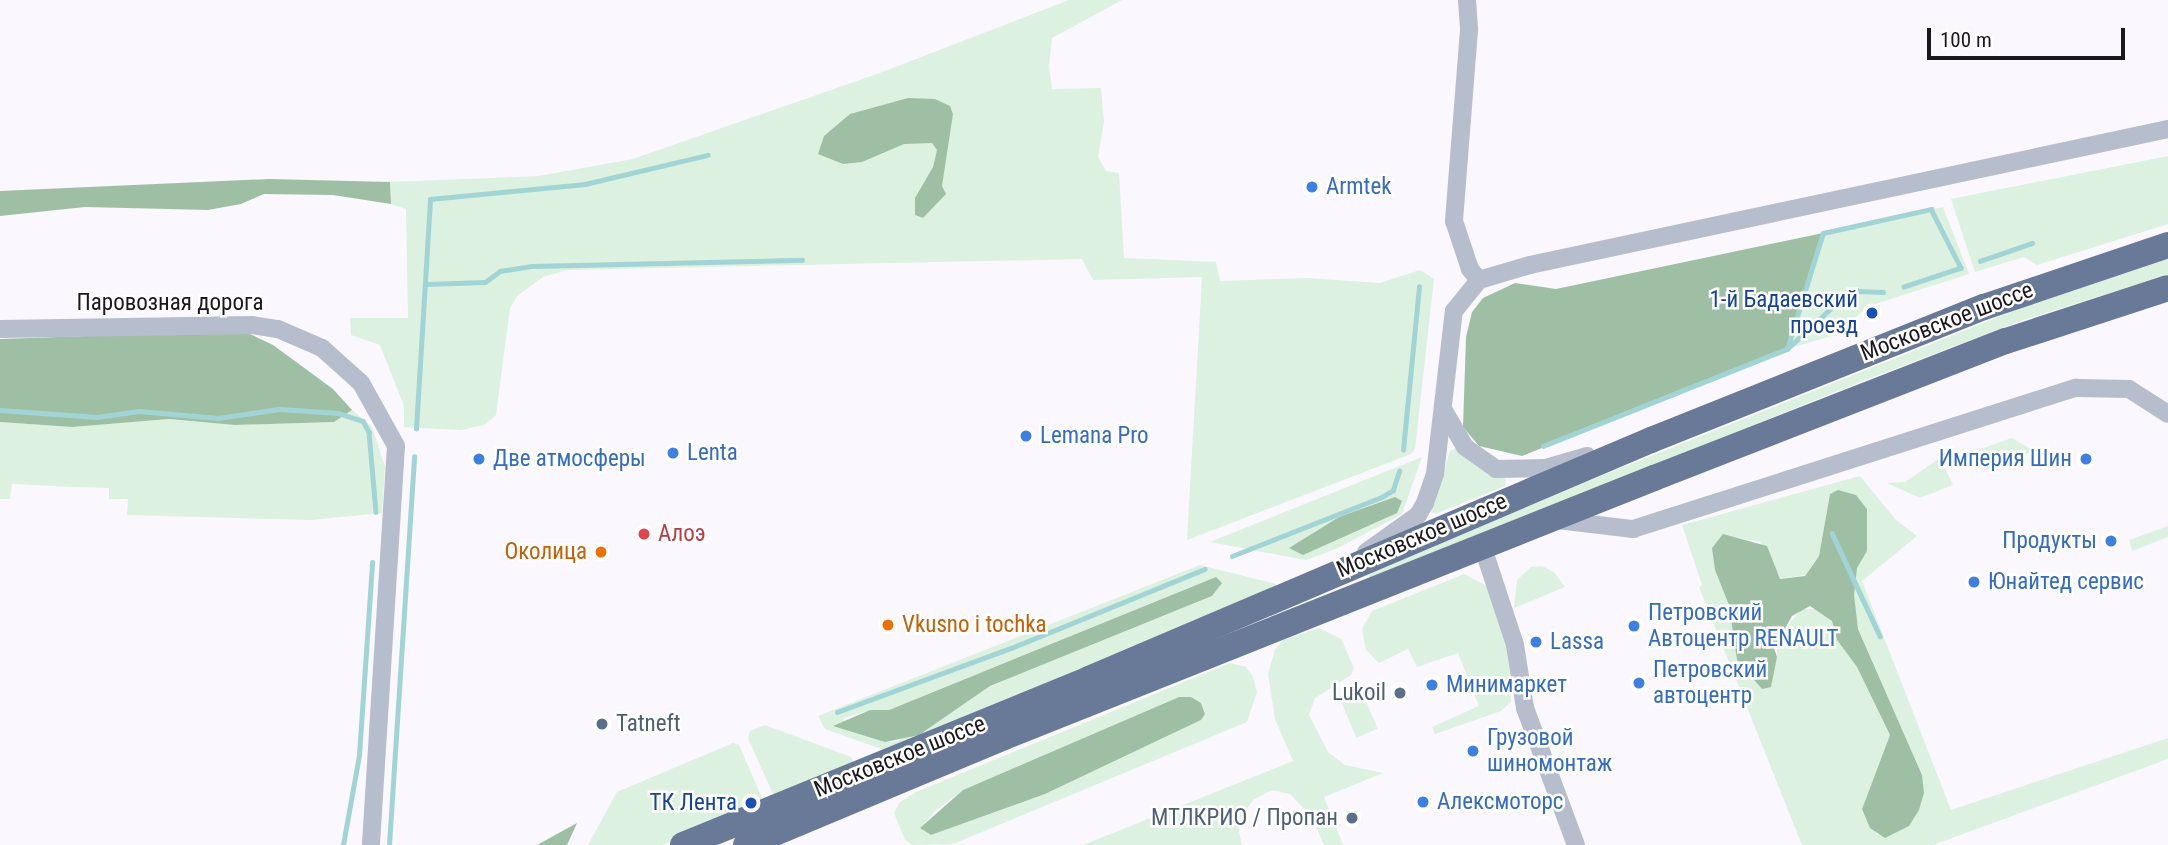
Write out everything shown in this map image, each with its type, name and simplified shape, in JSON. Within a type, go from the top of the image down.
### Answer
[{"type":"highway","name":"Московское шоссе","points":[[683,845],[1651,440],[1984,307],[2168,245]]},
{"type":"highway","name":"Московское шоссе","points":[[746,845],[1482,545],[2006,341],[2168,288]]},
{"type":"street","points":[[1467,0],[1469,30],[1454,220],[1470,269],[1479,280]]},
{"type":"street","points":[[1358,564],[1422,509],[1435,474],[1454,311],[1479,280],[1530,265],[2168,129]]},
{"type":"street","name":"Паровозная дорога","points":[[0,329],[167,323],[278,329],[322,348],[353,372],[384,421],[396,446],[371,845]]},
{"type":"street","points":[[1550,520],[1633,528],[2076,388],[2129,389],[2168,414]]},
{"type":"street","points":[[1443,409],[1470,452],[1496,469],[1546,468],[1615,445],[1651,440]]},
{"type":"street","points":[[1482,545],[1500,587],[1516,645],[1525,708],[1576,845]]},
{"type":"green space","points":[[1069,0],[1122,0],[1052,38],[1049,66],[1052,89],[1101,88],[1104,122],[1098,157],[1106,171],[1119,173],[1124,258],[1216,262],[1220,281],[1307,278],[1380,283],[1420,270],[1434,279],[1415,449],[1411,454],[1187,540],[1202,277],[1093,280],[1082,259],[567,270],[543,277],[517,296],[510,308],[496,415],[484,425],[461,430],[404,427],[404,406],[380,345],[351,335],[350,318],[408,318],[406,209],[391,204],[390,182],[538,176],[633,159],[877,74]]},
{"type":"green space","points":[[908,98],[935,99],[950,106],[953,114],[942,186],[946,194],[923,218],[915,215],[915,198],[933,167],[937,150],[932,143],[904,144],[862,162],[843,164],[818,154],[824,136],[850,114]]},
{"type":"green space","points":[[2168,156],[2168,224],[2037,265],[2024,257],[1975,272],[1951,199]]},
{"type":"green space","points":[[269,179],[390,182],[391,204],[333,195],[264,194],[241,204],[208,210],[85,207],[0,216],[0,191]]},
{"type":"green space","points":[[1943,207],[1969,274],[1869,306],[1835,335],[1787,349],[1823,233]]},
{"type":"green space","points":[[1823,233],[1787,349],[1522,456],[1479,446],[1463,427],[1466,337],[1472,312],[1483,298],[1515,283],[1556,289]]},
{"type":"green space","points":[[2168,259],[2168,275],[2020,321],[1850,386],[1370,580],[1368,572],[1491,520],[2021,308]]},
{"type":"green space","points":[[203,332],[250,334],[273,345],[333,389],[352,410],[334,422],[235,425],[169,419],[72,427],[0,422],[0,339]]},
{"type":"green space","points":[[352,410],[372,427],[385,467],[382,513],[310,520],[127,515],[128,499],[109,499],[109,488],[12,484],[10,499],[0,499],[0,422],[72,427],[169,419],[235,425],[333,422]]},
{"type":"green space","points":[[2012,438],[2034,451],[1987,470],[1978,450]]},
{"type":"green space","points":[[1456,448],[1478,467],[1506,479],[1505,486],[1435,514],[1431,512],[1450,451]]},
{"type":"green space","points":[[1422,457],[1402,514],[1338,548],[1306,560],[1210,542]]},
{"type":"green space","points":[[1940,458],[1953,485],[1920,498],[1887,483],[1905,482]]},
{"type":"green space","points":[[1860,476],[1896,520],[1917,536],[1862,581],[1951,810],[2168,738],[2168,759],[1933,845],[1802,845],[1699,587],[1702,585],[1682,525]],"holes":[[[1830,494],[1867,522],[1867,551],[1856,568],[1853,595],[1858,629],[1922,775],[1922,802],[1909,826],[1877,834],[1862,809],[1890,735],[1857,667],[1837,640],[1832,621],[1818,609],[1801,609],[1777,639],[1777,657],[1737,660],[1730,605],[1715,570],[1723,535],[1760,542],[1780,579],[1805,575],[1819,556]]]},
{"type":"green space","points":[[1838,490],[1856,495],[1867,509],[1867,551],[1857,568],[1854,595],[1858,629],[1922,775],[1924,793],[1919,810],[1909,826],[1885,838],[1870,828],[1862,809],[1890,735],[1857,667],[1837,640],[1832,621],[1810,606],[1792,616],[1774,648],[1777,657],[1771,687],[1762,689],[1737,660],[1729,605],[1715,570],[1712,548],[1723,534],[1767,546],[1780,579],[1805,576],[1819,556],[1830,494]]},
{"type":"green space","points":[[1395,497],[1402,501],[1397,513],[1303,555],[1289,548],[1339,517]]},
{"type":"green space","points":[[2168,526],[2168,537],[2132,551],[2129,540]]},
{"type":"green space","points":[[1200,565],[1276,584],[1277,588],[890,752],[825,729],[818,716]],"holes":[[[1216,577],[1212,596],[990,686],[941,720],[897,741],[889,742],[842,719],[870,710],[889,710]]]},
{"type":"green space","points":[[1542,566],[1554,572],[1565,587],[1514,608],[1517,580],[1531,567]]},
{"type":"green space","points":[[1464,574],[1489,587],[1510,647],[1511,702],[1501,711],[1435,734],[1432,727],[1479,706],[1458,653],[1417,667],[1408,649],[1379,663],[1366,650],[1362,629],[1372,611]]},
{"type":"green space","points":[[1216,577],[1222,583],[1212,596],[990,686],[919,735],[885,742],[833,726],[870,710],[889,710]]},
{"type":"green space","points":[[1319,628],[1341,639],[1354,668],[1351,675],[1315,698],[1309,715],[1328,752],[1345,765],[1383,773],[1324,797],[1343,845],[1324,845],[1312,817],[1290,794],[1272,790],[1253,800],[1237,823],[1242,845],[1083,845],[1293,761],[1275,719],[1268,674],[1275,650],[1283,640]]},
{"type":"green space","points":[[1230,663],[1246,667],[1253,677],[1257,692],[1247,722],[953,844],[912,845],[905,840],[894,813],[900,802],[916,792]],"holes":[[[1179,697],[1191,697],[1201,703],[1205,714],[1201,720],[1045,794],[931,835],[921,828],[935,811],[963,790]]]},
{"type":"green space","points":[[1362,692],[1378,729],[1356,738],[1341,701]]},
{"type":"green space","points":[[1179,697],[1191,697],[1201,703],[1205,714],[1201,720],[1045,794],[931,835],[920,828],[963,790]]},
{"type":"green space","points":[[765,725],[851,757],[854,763],[785,793],[773,794],[748,738],[750,731]]},
{"type":"green space","points":[[733,743],[739,745],[762,798],[759,808],[662,845],[588,845],[617,792]]},
{"type":"green space","points":[[577,823],[567,845],[537,845]]},
{"type":"waterway","points":[[416,429],[430,199],[585,184],[708,155]]},
{"type":"waterway","points":[[1787,349],[1823,233],[1931,209],[1961,268],[1904,287]]},
{"type":"waterway","points":[[1980,261],[2032,243]]},
{"type":"waterway","points":[[426,284],[485,282],[500,271],[532,266],[802,260]]},
{"type":"waterway","points":[[1403,450],[1419,287]]},
{"type":"waterway","points":[[1543,446],[1787,349],[1842,298],[1857,291],[1883,292]]},
{"type":"waterway","points":[[0,410],[97,417],[139,411],[218,418],[280,409],[338,413],[363,421],[369,432],[376,512]]},
{"type":"waterway","points":[[389,845],[414,457]]},
{"type":"waterway","points":[[1232,556],[1382,497],[1393,490],[1399,471]]},
{"type":"waterway","points":[[1832,533],[1880,636]]},
{"type":"waterway","points":[[343,845],[359,755],[372,562]]},
{"type":"waterway","points":[[837,712],[1011,648],[1205,569]]},
{"type":"place","name":"Armtek","points":[[1312,187]]},
{"type":"place","name":"1-й Бадаевский проезд","points":[[1872,313]]},
{"type":"place","name":"Lemana Pro","points":[[1026,436]]},
{"type":"place","name":"Lenta","points":[[673,453]]},
{"type":"place","name":"Две атмосферы","points":[[479,459]]},
{"type":"place","name":"Империя Шин","points":[[2086,459]]},
{"type":"place","name":"Алоэ","points":[[644,534]]},
{"type":"place","name":"Продукты","points":[[2111,541]]},
{"type":"place","name":"Околица","points":[[601,552]]},
{"type":"place","name":"Юнайтед сервис","points":[[1974,582]]},
{"type":"place","name":"Vkusno i tochka","points":[[888,625]]},
{"type":"place","name":"Петровский Автоцентр RENAULT","points":[[1634,626]]},
{"type":"place","name":"Lassa","points":[[1536,642]]},
{"type":"place","name":"Петровский автоцентр","points":[[1639,683]]},
{"type":"place","name":"Минимаркет","points":[[1432,685]]},
{"type":"place","name":"Lukoil","points":[[1400,693]]},
{"type":"place","name":"Tatneft","points":[[602,724]]},
{"type":"place","name":"Грузовой шиномонтаж","points":[[1473,751]]},
{"type":"place","name":"Алексмоторс","points":[[1423,802]]},
{"type":"place","name":"ТК Лента","points":[[751,803]]},
{"type":"place","name":"МТЛКРИО / Пропан","points":[[1352,818]]}]
